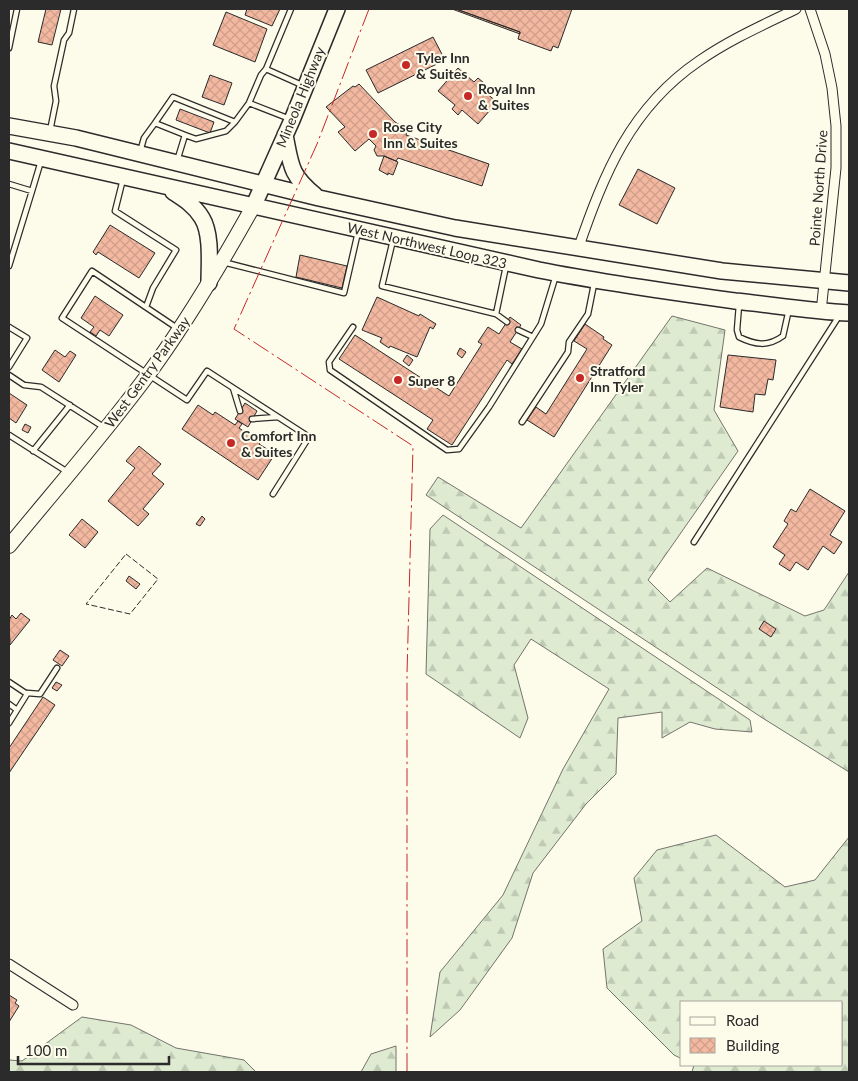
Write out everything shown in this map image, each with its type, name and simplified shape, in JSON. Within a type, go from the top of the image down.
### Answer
[{"type":"highway","name":"Mineola Highway","points":[[264,184],[337,9]]},
{"type":"highway","name":"West Northwest Loop 323","points":[[9,126],[139,153],[318,198],[455,228],[722,271],[849,284]]},
{"type":"highway","points":[[285,135],[293,171],[302,185],[318,198]]},
{"type":"highway","name":"West Northwest Loop 323","points":[[9,151],[557,274],[594,281],[789,308],[845,313]]},
{"type":"highway","name":"West Gentry Parkway","points":[[254,206],[264,184]]},
{"type":"highway","points":[[168,188],[194,207],[203,219],[208,239],[209,283]]},
{"type":"main road","name":"West Gentry Parkway","points":[[9,546],[106,429],[180,330],[254,206]]},
{"type":"street","points":[[578,249],[596,197],[610,165],[630,132],[651,104],[674,81],[702,59],[730,42],[796,9]]},
{"type":"street","name":"Pointe North Drive","points":[[810,9],[825,54],[832,88],[836,126],[836,168],[821,312]]},
{"type":"street","points":[[9,964],[73,1005]]},
{"type":"lane","points":[[9,48],[17,9]]},
{"type":"lane","points":[[50,133],[56,101],[54,86],[64,40],[69,33],[74,9]]},
{"type":"lane","points":[[155,123],[196,139],[226,131],[249,103],[261,75],[266,69],[290,9]]},
{"type":"lane","points":[[266,69],[305,86]]},
{"type":"lane","points":[[139,153],[144,138],[173,97],[235,122]]},
{"type":"lane","points":[[249,103],[292,120]]},
{"type":"lane","points":[[176,162],[184,135]]},
{"type":"lane","points":[[9,266],[41,158]]},
{"type":"lane","points":[[124,178],[115,211],[176,250],[153,288],[146,307]]},
{"type":"lane","points":[[9,184],[32,191]]},
{"type":"lane","points":[[222,261],[344,293],[359,231]]},
{"type":"lane","points":[[393,238],[382,286],[496,314],[507,322]]},
{"type":"lane","points":[[496,314],[507,263]]},
{"type":"lane","points":[[180,330],[92,271],[62,318],[187,400],[207,371],[309,437],[273,494]]},
{"type":"lane","points":[[353,326],[329,362],[330,370],[447,450],[459,449],[489,407],[541,324],[557,274]]},
{"type":"lane","points":[[522,422],[568,352],[569,342],[588,314],[594,281]]},
{"type":"lane","points":[[739,301],[737,330],[739,337],[748,342],[769,344],[783,336],[789,308]]},
{"type":"lane","points":[[694,542],[845,313]]},
{"type":"lane","points":[[9,327],[27,338],[9,367]]},
{"type":"lane","points":[[518,330],[533,337]]},
{"type":"lane","points":[[9,375],[24,385],[40,387],[106,429]]},
{"type":"lane","points":[[233,388],[240,411]]},
{"type":"lane","points":[[33,450],[70,405]]},
{"type":"lane","points":[[252,419],[278,417]]},
{"type":"lane","points":[[9,435],[69,473]]},
{"type":"lane","points":[[9,682],[27,693],[40,694],[57,668]]},
{"type":"lane","points":[[9,723],[27,693]]},
{"type":"lane","points":[[9,704],[17,710]]},
{"type":"green space","points":[[672,316],[725,330],[714,410],[738,451],[648,580],[670,602],[707,568],[805,616],[824,610],[849,572],[849,772],[761,717],[426,495],[438,477],[521,528]]},
{"type":"green space","points":[[443,515],[750,720],[752,732],[715,729],[690,722],[662,738],[662,712],[618,718],[616,774],[586,804],[533,873],[512,938],[460,1010],[430,1037],[440,972],[503,895],[563,769],[609,689],[531,639],[514,665],[528,718],[520,738],[426,674],[430,529]]},
{"type":"green space","points":[[716,835],[785,887],[815,880],[849,837],[849,1072],[692,1072],[694,1066],[843,1066],[843,1001],[680,1001],[680,1058],[674,1055],[607,988],[603,949],[642,921],[634,878],[657,850]]},
{"type":"green space","points":[[82,1017],[131,1025],[176,1048],[244,1060],[256,1072],[9,1072],[9,1060],[22,1061]]},
{"type":"green space","points":[[396,1046],[396,1072],[361,1072],[371,1054]]},
{"type":"building","points":[[46,9],[61,9],[52,45],[38,42]]},
{"type":"building","points":[[247,9],[280,9],[272,26],[245,15]]},
{"type":"building","points":[[452,9],[520,32],[520,34]]},
{"type":"building","points":[[456,9],[572,9],[558,48],[553,46],[551,51],[518,39],[520,32]]},
{"type":"building","points":[[226,12],[267,29],[255,62],[213,45]]},
{"type":"building","name":"Tyler Inn & Suites","points":[[433,37],[445,60],[378,93],[366,70]]},
{"type":"building","name":"Royal Inn & Suites","points":[[458,68],[474,82],[478,78],[484,83],[480,88],[497,102],[478,124],[462,110],[458,115],[452,109],[455,105],[438,91]]},
{"type":"building","points":[[210,75],[232,83],[224,105],[202,97]]},
{"type":"building","name":"Rose City Inn & Suites","points":[[359,84],[395,122],[408,130],[406,135],[489,164],[482,186],[398,158],[396,161],[384,156],[377,156],[374,150],[376,146],[369,139],[355,151],[338,132],[345,127],[326,107],[353,86],[355,87]]},
{"type":"building","points":[[180,109],[214,122],[210,133],[176,120]]},
{"type":"building","points":[[384,156],[398,162],[393,175],[388,173],[388,175],[379,170]]},
{"type":"building","points":[[638,169],[675,188],[657,224],[619,205]]},
{"type":"building","points":[[110,225],[155,253],[139,278],[98,252],[96,255],[93,252]]},
{"type":"building","points":[[300,255],[347,266],[342,288],[296,277]]},
{"type":"building","points":[[95,296],[123,315],[109,336],[100,330],[96,336],[90,332],[94,327],[81,318]]},
{"type":"building","points":[[377,297],[419,316],[420,314],[436,324],[433,329],[430,327],[417,357],[390,346],[389,348],[380,342],[382,338],[362,330]]},
{"type":"building","name":"Super 8","points":[[510,317],[521,325],[510,342],[522,349],[512,364],[507,360],[452,445],[427,429],[433,420],[339,359],[355,335],[449,396],[482,344],[478,342],[488,327],[499,334]]},
{"type":"building","name":"Stratford Inn Tyler","points":[[585,324],[612,345],[554,437],[527,420],[536,407],[546,414],[587,349],[574,341]]},
{"type":"building","points":[[460,348],[466,352],[462,358],[457,354]]},
{"type":"building","points":[[55,350],[65,357],[70,351],[76,355],[59,382],[42,370]]},
{"type":"building","points":[[407,355],[413,360],[409,366],[403,361]]},
{"type":"building","points":[[728,355],[776,360],[773,380],[768,379],[765,395],[755,394],[753,412],[720,407]]},
{"type":"building","points":[[9,393],[27,405],[16,423],[9,418]]},
{"type":"building","points":[[245,403],[257,411],[248,427],[235,419]]},
{"type":"building","name":"Comfort Inn & Suites","points":[[198,405],[213,415],[215,412],[235,425],[238,421],[242,424],[239,428],[275,454],[258,480],[182,429]]},
{"type":"building","points":[[25,424],[31,427],[28,433],[22,430]]},
{"type":"building","points":[[139,446],[161,464],[152,474],[164,484],[143,509],[149,514],[138,526],[108,501],[135,468],[126,461]]},
{"type":"building","points":[[810,489],[845,511],[830,535],[842,542],[834,554],[823,546],[808,570],[796,562],[790,571],[779,564],[785,555],[773,547],[788,524],[784,521],[791,509],[796,512]]},
{"type":"building","points":[[202,516],[205,519],[200,526],[196,524]]},
{"type":"building","points":[[82,519],[98,532],[85,548],[69,535]]},
{"type":"building","points":[[129,576],[140,584],[136,589],[126,581]]},
{"type":"building","points":[[21,613],[30,620],[10,645],[9,620],[12,615],[16,619]]},
{"type":"building","points":[[764,621],[776,629],[771,637],[759,629]]},
{"type":"building","points":[[60,650],[69,656],[62,666],[53,660]]},
{"type":"building","points":[[56,682],[62,685],[57,691],[52,688]]},
{"type":"building","points":[[43,697],[55,705],[9,773],[9,748]]},
{"type":"building","points":[[9,995],[17,1000],[15,1003],[19,1006],[9,1022]]},
{"type":"fence","points":[[126,554],[158,579],[130,614],[86,604],[126,554]]},
{"type":"power","points":[[369,9],[317,144],[234,329],[413,446],[407,674],[407,1072]]},
{"type":"place","name":"Tyler Inn & Suites","points":[[406,65]]},
{"type":"place","name":"Royal Inn & Suites","points":[[468,96]]},
{"type":"place","name":"Rose City Inn & Suites","points":[[373,134]]},
{"type":"place","name":"Stratford Inn Tyler","points":[[580,378]]},
{"type":"place","name":"Super 8","points":[[398,380]]},
{"type":"place","name":"Comfort Inn & Suites","points":[[231,443]]}]
